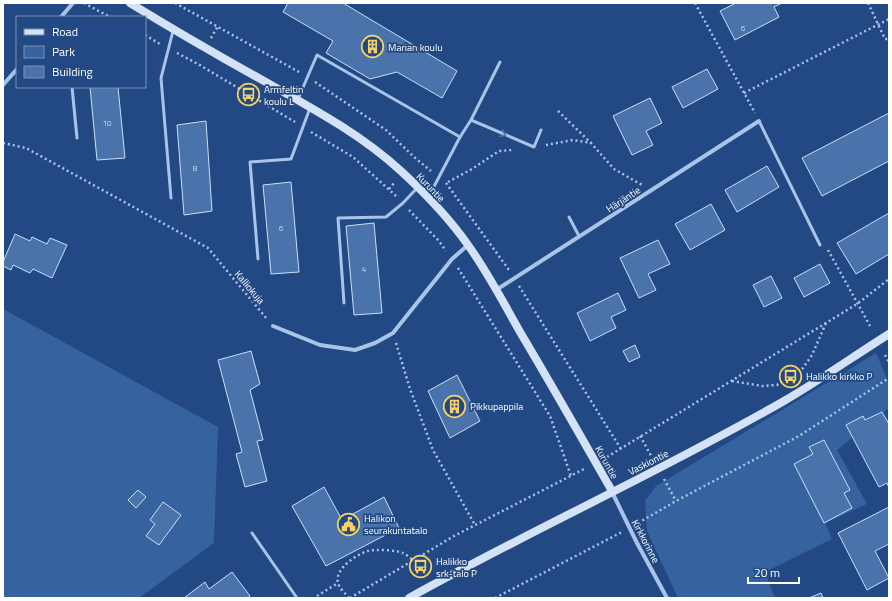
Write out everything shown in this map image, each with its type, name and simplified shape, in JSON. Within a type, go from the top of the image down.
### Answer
[{"type":"street","points":[[62,16],[73,3]]},
{"type":"street","name":"Kuruntie","points":[[130,3],[298,100],[374,148],[428,197],[468,245],[496,290],[612,492]]},
{"type":"street","points":[[3,85],[16,70]]},
{"type":"street","name":"Härjäntie","points":[[496,290],[759,121]]},
{"type":"street","points":[[273,326],[320,345],[354,350],[375,343],[393,333],[452,259],[468,245]]},
{"type":"street","name":"Vaskiontie","points":[[409,598],[471,564],[659,469],[785,400],[889,334]]},
{"type":"street","name":"Kirkkorinne","points":[[612,492],[629,528],[667,598]]},
{"type":"lane","points":[[171,198],[161,78],[173,29]]},
{"type":"lane","points":[[298,100],[317,55],[460,137]]},
{"type":"lane","points":[[428,197],[460,137],[471,120],[500,62]]},
{"type":"lane","points":[[72,88],[77,138]]},
{"type":"lane","points":[[258,259],[250,162],[291,159],[310,108]]},
{"type":"lane","points":[[471,120],[534,147],[541,130]]},
{"type":"lane","points":[[759,121],[820,246]]},
{"type":"lane","points":[[344,303],[338,218],[386,217],[403,203],[418,187]]},
{"type":"lane","points":[[569,217],[579,236]]},
{"type":"lane","points":[[252,533],[297,598]]},
{"type":"path","points":[[84,3],[108,16]]},
{"type":"path","points":[[695,3],[759,121]]},
{"type":"path","points":[[868,3],[885,39],[889,40]]},
{"type":"path","points":[[744,93],[889,19]]},
{"type":"path","points":[[558,111],[591,143],[614,169],[651,190]]},
{"type":"path","points":[[446,183],[472,169],[499,151],[573,140],[591,143]]},
{"type":"path","name":"Kalliokuja","points":[[3,144],[26,148],[208,248],[273,326]]},
{"type":"path","points":[[413,560],[403,553],[369,551],[346,564],[340,570],[338,583],[350,598],[475,525],[596,463],[857,304],[889,279]]},
{"type":"path","points":[[732,380],[762,386],[777,385],[782,382],[803,368],[812,355],[826,323]]},
{"type":"path","points":[[393,333],[410,389],[433,450],[475,525]]},
{"type":"path","points":[[885,355],[889,362]]},
{"type":"path","points":[[495,598],[629,528],[676,500],[799,436],[889,378]]},
{"type":"path","points":[[317,596],[338,583]]},
{"type":"green space","points":[[3,309],[218,427],[214,543],[139,598],[3,598]]},
{"type":"green space","points":[[876,353],[889,383],[889,408],[837,450],[867,504],[825,523],[832,539],[765,572],[775,598],[678,598],[647,531],[645,501],[656,486]]},
{"type":"building","name":"Marian koulu","points":[[288,3],[343,3],[457,71],[442,98],[397,72],[370,79],[326,53],[333,41],[283,12]]},
{"type":"building","points":[[736,3],[782,3],[774,7],[779,17],[735,40],[720,11]]},
{"type":"building","points":[[707,69],[718,89],[683,108],[672,87]]},
{"type":"building","points":[[90,88],[118,88],[125,158],[97,160]]},
{"type":"building","points":[[650,98],[662,123],[646,131],[653,145],[632,155],[613,116]]},
{"type":"building","points":[[889,113],[889,161],[822,196],[802,158]]},
{"type":"building","points":[[206,121],[212,211],[184,215],[177,125]]},
{"type":"building","points":[[767,166],[779,187],[737,212],[725,190]]},
{"type":"building","points":[[291,182],[299,272],[271,274],[263,185]]},
{"type":"building","points":[[711,204],[725,230],[690,250],[675,224]]},
{"type":"building","points":[[889,213],[889,254],[856,274],[837,243]]},
{"type":"building","points":[[374,223],[382,313],[354,315],[346,226]]},
{"type":"building","points":[[15,234],[30,241],[32,237],[47,244],[50,238],[67,245],[52,278],[33,269],[30,273],[13,265],[11,270],[3,266],[3,262]]},
{"type":"building","points":[[658,240],[670,264],[648,274],[656,290],[639,298],[620,258]]},
{"type":"building","points":[[820,264],[830,283],[804,297],[794,278]]},
{"type":"building","points":[[771,276],[782,298],[764,307],[753,285]]},
{"type":"building","points":[[618,293],[626,310],[611,317],[616,328],[590,341],[577,313]]},
{"type":"building","points":[[635,345],[640,357],[629,362],[623,351]]},
{"type":"building","points":[[251,351],[260,384],[250,390],[263,440],[257,441],[267,481],[245,487],[236,454],[242,452],[218,360]]},
{"type":"building","name":"Pikkupappila","points":[[457,375],[480,421],[450,438],[428,391]]},
{"type":"building","points":[[882,412],[889,424],[889,488],[887,483],[879,487],[846,425],[863,416],[865,420]]},
{"type":"building","points":[[824,440],[850,490],[844,493],[852,508],[824,523],[794,464],[813,454],[809,447]]},
{"type":"building","name":"Halikon seurakuntatalo","points":[[324,487],[342,520],[384,497],[399,528],[326,566],[292,506]]},
{"type":"building","points":[[138,490],[146,497],[136,508],[128,500]]},
{"type":"building","points":[[163,502],[181,515],[159,545],[146,536],[155,524],[150,520]]},
{"type":"building","points":[[889,507],[889,544],[875,551],[889,578],[867,590],[838,533]]},
{"type":"building","points":[[232,572],[250,596],[247,598],[184,598],[205,582],[209,589]]},
{"type":"building","points":[[821,593],[823,598],[809,598]]},
{"type":"place","name":"Marian koulu","points":[[373,47]]},
{"type":"place","name":"Armfeltin koulu L","points":[[249,95]]},
{"type":"place","name":"Halikko kirkko P","points":[[791,376]]},
{"type":"place","name":"Pikkupappila","points":[[454,406]]},
{"type":"place","name":"Halikon seurakuntatalo","points":[[349,524]]},
{"type":"place","name":"Halikko srk-talo P","points":[[421,567]]}]
